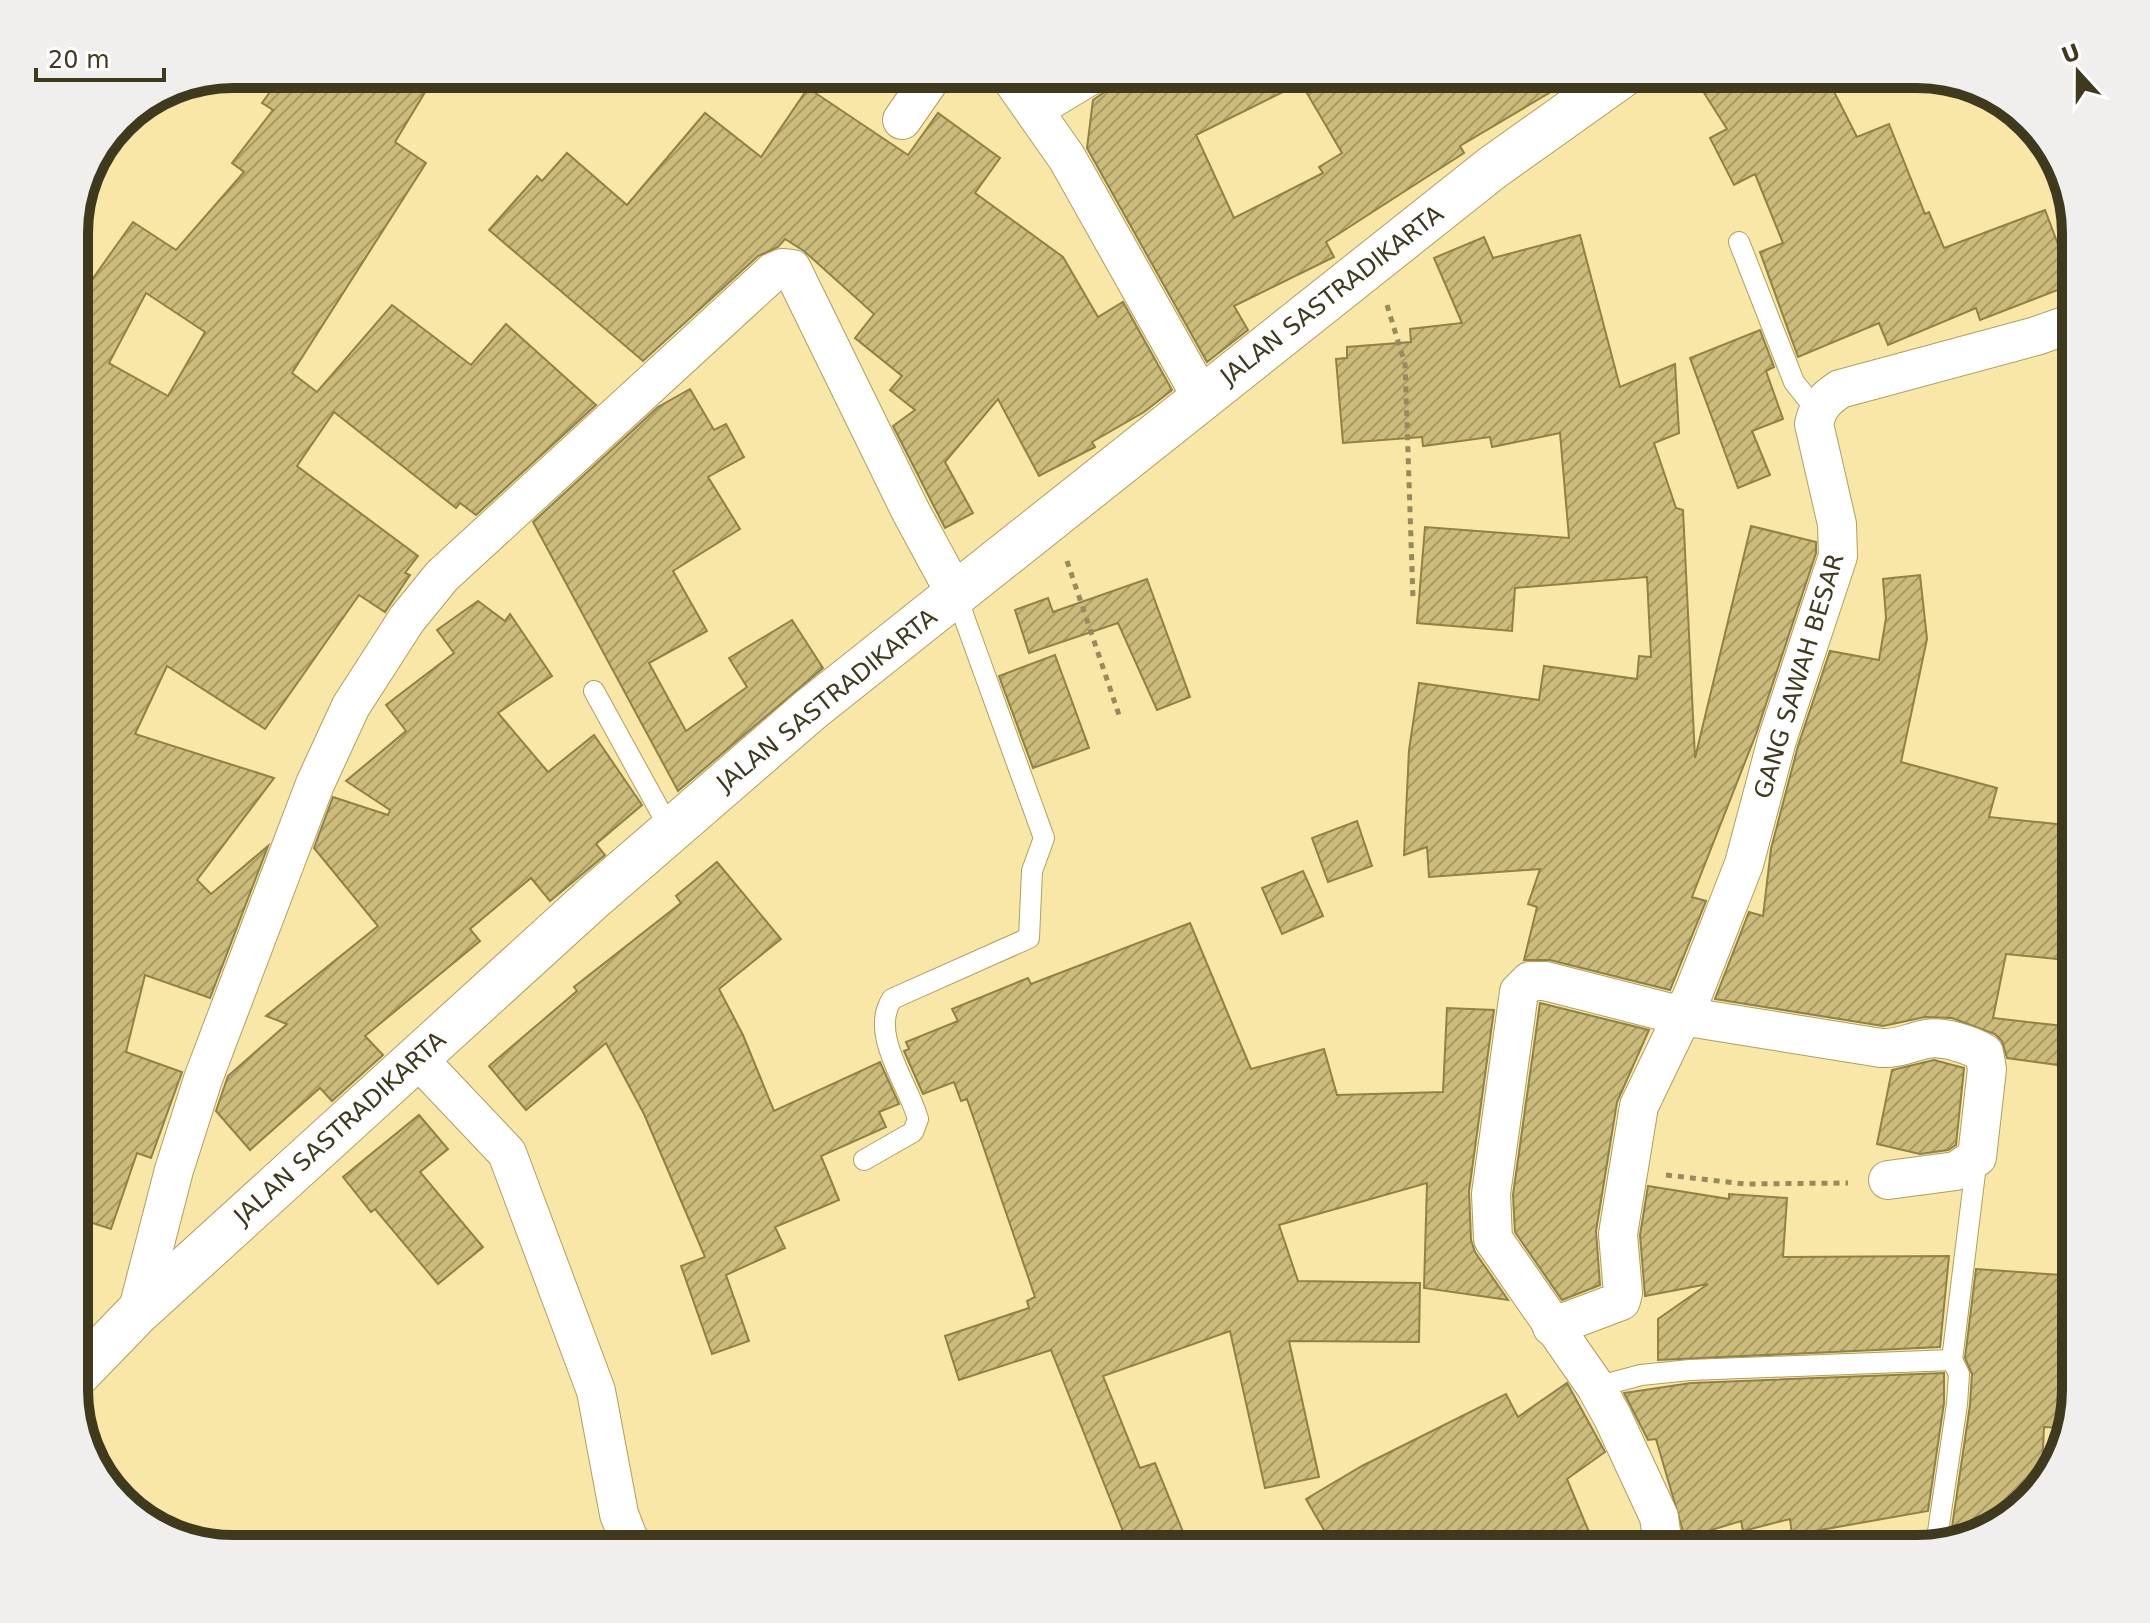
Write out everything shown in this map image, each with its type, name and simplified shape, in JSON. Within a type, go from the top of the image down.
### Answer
[{"type":"street","points":[[902,120],[924,88]]},
{"type":"street","points":[[1019,88],[1067,158],[1202,398]]},
{"type":"street","points":[[1035,109],[1070,88]]},
{"type":"street","name":"JALAN SASTRADIKARTA","points":[[88,1364],[137,1313],[417,1058],[810,710],[1492,168],[1604,88]]},
{"type":"street","points":[[137,1313],[174,1170],[203,1079],[315,784],[351,706],[407,619],[442,576],[773,272],[782,268],[792,269],[910,510],[956,595]]},
{"type":"street","points":[[1817,411],[1825,398],[1840,389],[2062,326]]},
{"type":"street","name":"GANG SAWAH BESAR","points":[[1552,1327],[1621,1301],[1618,1234],[1625,1171],[1639,1106],[1682,1016],[1744,864],[1777,740],[1838,556],[1837,524],[1814,424],[1817,411]]},
{"type":"street","points":[[1661,1535],[1659,1517],[1596,1387],[1493,1239],[1491,1194],[1519,992],[1530,981],[1545,981],[1682,1016],[1881,1048],[1898,1049],[1929,1038],[1974,1046],[1984,1053],[1987,1069],[1977,1157],[1956,1171],[1888,1180]]},
{"type":"street","points":[[417,1058],[507,1153],[596,1391],[619,1514],[627,1535]]},
{"type":"lane","points":[[1739,242],[1794,382],[1817,411]]},
{"type":"lane","points":[[864,1160],[913,1132],[918,1119],[882,1027],[885,1010],[892,999],[1029,938],[1032,871],[1044,838],[956,595]]},
{"type":"lane","points":[[594,691],[671,831]]},
{"type":"lane","points":[[1938,1534],[1957,1404],[1959,1374],[1952,1360],[1977,1157]]},
{"type":"lane","points":[[1596,1387],[1641,1375],[1690,1370],[1952,1360]]},
{"type":"path","points":[[1373,262],[1405,364],[1413,599]]},
{"type":"path","points":[[1052,518],[1119,715]]},
{"type":"path","points":[[1625,1171],[1745,1184],[1818,1185],[1888,1180]]},
{"type":"building","points":[[273,88],[428,88],[395,142],[426,163],[292,373],[317,392],[392,305],[471,365],[506,324],[596,405],[476,515],[460,503],[456,508],[334,412],[297,466],[418,556],[405,573],[410,575],[385,612],[359,595],[265,729],[167,666],[135,734],[274,778],[197,880],[211,894],[268,846],[210,998],[145,975],[126,1052],[182,1072],[151,1158],[137,1153],[111,1229],[88,1222],[88,285],[133,222],[176,250],[244,172],[232,163],[273,110],[262,103]],"holes":[[[146,293],[205,332],[168,396],[109,363]]]},
{"type":"building","points":[[808,88],[908,155],[938,113],[1000,158],[975,193],[1063,257],[1098,317],[1123,302],[1172,390],[1144,412],[1092,442],[1095,447],[1039,476],[998,399],[945,462],[973,513],[945,528],[893,426],[915,410],[890,390],[902,376],[855,338],[874,314],[804,251],[785,239],[778,247],[758,256],[643,361],[489,230],[537,176],[542,181],[567,153],[627,205],[705,113],[761,157]]},
{"type":"building","points":[[1125,88],[1291,88],[1196,135],[1234,218],[1323,173],[1319,167],[1342,153],[1304,88],[1557,88],[1460,146],[1464,153],[1326,242],[1334,257],[1234,306],[1248,330],[1207,362],[1087,148],[1093,100],[1106,91],[1115,92]]},
{"type":"building","points":[[1701,88],[1832,88],[1857,137],[1889,124],[1925,214],[1929,212],[1944,248],[2045,210],[2062,255],[2062,288],[1980,320],[1976,308],[1888,345],[1879,323],[1798,357],[1760,252],[1783,243],[1755,174],[1734,185],[1710,138],[1727,129]]},
{"type":"building","points":[[1580,235],[1620,387],[1675,364],[1679,433],[1654,443],[1676,508],[1683,510],[1695,758],[1751,526],[1816,542],[1816,553],[1756,734],[1692,897],[1706,901],[1670,990],[1550,960],[1524,960],[1537,907],[1528,904],[1540,869],[1429,877],[1427,847],[1404,855],[1409,750],[1419,683],[1539,700],[1544,666],[1637,679],[1639,656],[1651,657],[1647,577],[1515,588],[1512,631],[1417,623],[1425,527],[1569,538],[1560,433],[1492,447],[1490,437],[1423,446],[1422,437],[1343,443],[1336,359],[1347,358],[1347,347],[1411,342],[1410,329],[1462,323],[1434,258],[1484,237],[1493,258]]},
{"type":"building","points":[[1760,330],[1774,367],[1766,371],[1783,419],[1752,431],[1770,475],[1738,488],[1690,358]]},
{"type":"building","points":[[690,389],[714,430],[726,424],[744,457],[708,477],[740,529],[673,571],[707,631],[649,663],[686,731],[747,687],[729,658],[792,620],[823,668],[678,791],[533,522],[658,407]]},
{"type":"building","points":[[1920,575],[1927,639],[1901,762],[1997,788],[1989,817],[2062,825],[2062,960],[2006,954],[1993,1018],[2062,1026],[2058,1065],[2007,1058],[2002,1041],[1995,1034],[1952,1018],[1925,1017],[1883,1026],[1715,999],[1749,912],[1763,916],[1771,849],[1798,746],[1830,651],[1879,660],[1886,618],[1883,579]]},
{"type":"building","points":[[1147,579],[1190,697],[1157,710],[1118,623],[1029,653],[1015,610],[1048,598],[1053,612]]},
{"type":"building","points":[[478,601],[505,621],[510,614],[552,676],[498,713],[548,772],[594,735],[642,805],[596,844],[605,855],[550,901],[531,878],[470,929],[480,941],[365,1036],[383,1055],[332,1101],[320,1088],[250,1150],[216,1111],[228,1076],[287,1024],[266,1016],[378,926],[314,848],[333,797],[388,815],[390,810],[346,781],[406,731],[386,705],[454,653],[437,630]]},
{"type":"building","points":[[1055,655],[1089,748],[1033,768],[999,676]]},
{"type":"building","points":[[1357,821],[1372,866],[1328,882],[1312,838]]},
{"type":"building","points":[[717,862],[781,939],[719,989],[743,1035],[774,1111],[880,1062],[899,1104],[879,1112],[886,1127],[821,1156],[839,1200],[775,1227],[785,1248],[726,1275],[749,1341],[712,1354],[681,1266],[705,1257],[644,1114],[606,1043],[526,1110],[489,1066],[577,991],[574,987],[681,903],[676,896]]},
{"type":"building","points":[[1303,871],[1323,916],[1282,934],[1262,888]]},
{"type":"building","points":[[1190,923],[1251,1069],[1324,1049],[1337,1095],[1443,1092],[1447,1008],[1494,1010],[1469,1191],[1471,1240],[1475,1252],[1508,1300],[1424,1288],[1427,1183],[1279,1225],[1298,1281],[1420,1283],[1419,1342],[1289,1341],[1319,1477],[1265,1488],[1230,1331],[1103,1376],[1140,1468],[1155,1463],[1184,1535],[1124,1535],[1051,1350],[959,1380],[945,1336],[1029,1308],[1027,1301],[1035,1297],[967,1099],[961,1101],[954,1082],[923,1094],[904,1051],[909,1049],[906,1042],[958,1021],[952,1009],[1028,978],[1031,984]]},
{"type":"building","points":[[1540,1003],[1649,1030],[1617,1102],[1596,1231],[1600,1285],[1562,1300],[1515,1232],[1513,1195]]},
{"type":"building","points":[[1934,1060],[1964,1068],[1956,1145],[1948,1150],[1920,1154],[1877,1144],[1892,1070]]},
{"type":"building","points":[[419,1115],[448,1149],[420,1172],[483,1247],[438,1284],[375,1209],[371,1212],[343,1177]]},
{"type":"building","points":[[1648,1186],[1729,1199],[1729,1194],[1787,1198],[1783,1257],[1949,1256],[1940,1347],[1658,1360],[1658,1319],[1708,1284],[1645,1296],[1640,1235]]},
{"type":"building","points":[[1976,1269],[2062,1275],[2061,1409],[2057,1428],[2044,1427],[2042,1463],[2020,1493],[1998,1511],[1952,1531],[1970,1405],[1972,1374],[1965,1358]]},
{"type":"building","points":[[1944,1373],[1944,1403],[1928,1511],[1792,1535],[1790,1519],[1743,1531],[1741,1521],[1695,1535],[1684,1535],[1656,1439],[1648,1440],[1624,1393],[1691,1383]]},
{"type":"building","points":[[1567,1383],[1605,1452],[1567,1479],[1590,1535],[1327,1535],[1306,1499],[1362,1466],[1506,1394],[1518,1417]]}]
